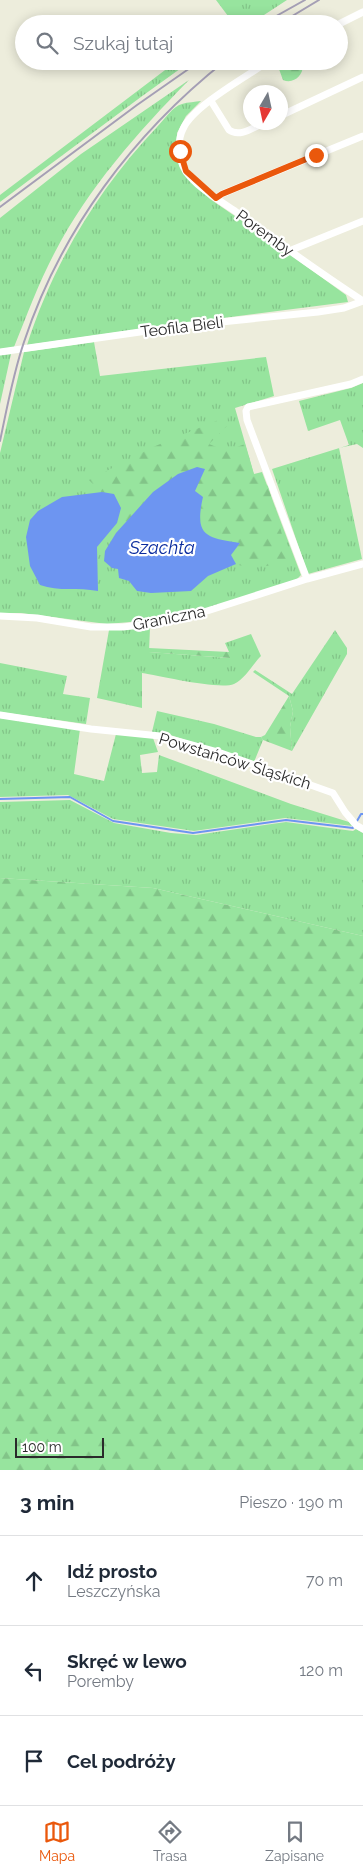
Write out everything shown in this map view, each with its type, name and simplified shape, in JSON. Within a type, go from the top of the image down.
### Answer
[{"type":"street","points":[[348,20],[363,12]]},
{"type":"street","points":[[216,198],[186,171],[179,147],[182,131],[198,110],[255,70]]},
{"type":"street","points":[[288,112],[363,77]]},
{"type":"street","points":[[211,101],[229,130],[234,134],[240,134],[248,130]]},
{"type":"street","name":"Poremby","points":[[363,136],[216,198],[298,258],[363,301]]},
{"type":"street","points":[[289,251],[363,221]]},
{"type":"street","points":[[298,258],[300,246]]},
{"type":"street","points":[[346,290],[353,305]]},
{"type":"street","name":"Teofila Bieli","points":[[2,352],[182,326],[318,312],[353,305],[363,301]]},
{"type":"street","points":[[306,579],[247,420],[246,411],[248,407],[351,384],[363,379]]},
{"type":"street","name":"Graniczna","points":[[0,616],[38,618],[91,627],[123,627],[158,623],[182,619],[306,579],[363,564]]},
{"type":"street","name":"Powstańców Śląskich","points":[[0,715],[160,736],[218,752],[333,793],[356,825],[363,829]]},
{"type":"green space","points":[[216,0],[287,0],[264,15],[227,15]]},
{"type":"green space","points":[[165,70],[179,70],[0,202],[0,195]]},
{"type":"green space","points":[[279,70],[302,70],[301,74],[292,81],[283,80]]},
{"type":"green space","points":[[189,80],[133,140],[83,205],[49,263],[14,347],[0,349],[0,218],[81,154]]},
{"type":"green space","points":[[201,101],[186,116],[177,133],[177,154],[183,174],[210,199],[346,295],[348,302],[27,345],[50,285],[64,257],[115,176],[172,110],[182,104]]},
{"type":"green space","points":[[94,342],[100,376],[266,357],[274,396],[235,408],[254,474],[262,472],[301,575],[296,580],[176,618],[107,624],[21,613],[0,613],[0,453],[24,352]]},
{"type":"green space","points":[[11,354],[0,404],[0,355]]},
{"type":"green space","points":[[363,383],[363,448],[357,444],[340,448],[349,445],[340,420],[308,431],[299,401],[351,388]]},
{"type":"green space","points":[[228,416],[227,426],[209,444],[226,451],[245,444],[254,475],[268,486],[288,555],[284,564],[248,568],[236,564],[231,555],[240,543],[219,539],[206,532],[202,527],[200,519],[203,497],[194,491],[199,467],[175,478],[156,491],[122,527],[117,523],[121,508],[114,495],[101,492],[89,480],[153,447]]},
{"type":"green space","points":[[339,448],[362,559],[308,574],[272,469]]},
{"type":"green space","points":[[150,628],[149,652],[229,658],[229,652],[225,643],[251,634],[261,656],[242,679],[234,684],[227,685],[203,684],[142,673],[142,708],[97,698],[109,630]]},
{"type":"green space","points":[[335,630],[347,648],[347,654],[292,751],[290,727],[293,711],[289,696],[253,672],[255,670],[292,694]]},
{"type":"green space","points":[[149,648],[229,652],[230,658],[148,652]]},
{"type":"green space","points":[[0,663],[67,676],[63,694],[90,698],[86,724],[0,712]]},
{"type":"green space","points":[[289,696],[293,711],[290,727],[292,751],[263,740],[261,737],[265,735]]},
{"type":"green space","points":[[157,711],[214,724],[261,737],[263,740],[254,762],[170,735],[152,732]]},
{"type":"green space","points":[[0,718],[80,729],[74,774],[104,781],[116,734],[153,738],[158,752],[140,755],[142,773],[157,772],[159,755],[291,804],[349,822],[352,826],[285,818],[194,831],[113,819],[68,795],[0,797]]},
{"type":"green space","points":[[70,800],[114,823],[171,833],[196,835],[286,822],[353,831],[356,829],[363,833],[363,936],[153,888],[0,878],[0,802]]},
{"type":"green space","points":[[0,878],[153,888],[363,936],[363,1470],[0,1470]]},
{"type":"water","name":"Szachta","points":[[197,467],[205,469],[195,491],[203,497],[200,520],[202,527],[205,533],[211,537],[240,543],[231,555],[236,564],[208,576],[191,591],[151,593],[137,591],[129,581],[119,578],[118,569],[112,568],[104,561],[105,551],[116,533],[153,492],[178,474]]},
{"type":"water","points":[[102,492],[114,494],[121,508],[117,523],[97,547],[98,591],[54,588],[40,585],[30,566],[26,537],[30,520],[38,511],[62,497]]},
{"type":"waterway","points":[[0,799],[70,797],[113,821],[193,833],[286,820],[353,828],[354,825]]},
{"type":"waterway","points":[[357,821],[361,814],[363,814]]},
{"type":"railway","points":[[278,15],[305,0]]},
{"type":"railway","points":[[294,15],[319,0]]},
{"type":"railway","points":[[0,207],[187,70]]},
{"type":"railway","points":[[0,441],[20,354],[39,301],[58,261],[104,187],[131,152],[191,89],[214,70]]},
{"type":"route","points":[[180,151],[186,171],[216,198],[316,155]]}]
